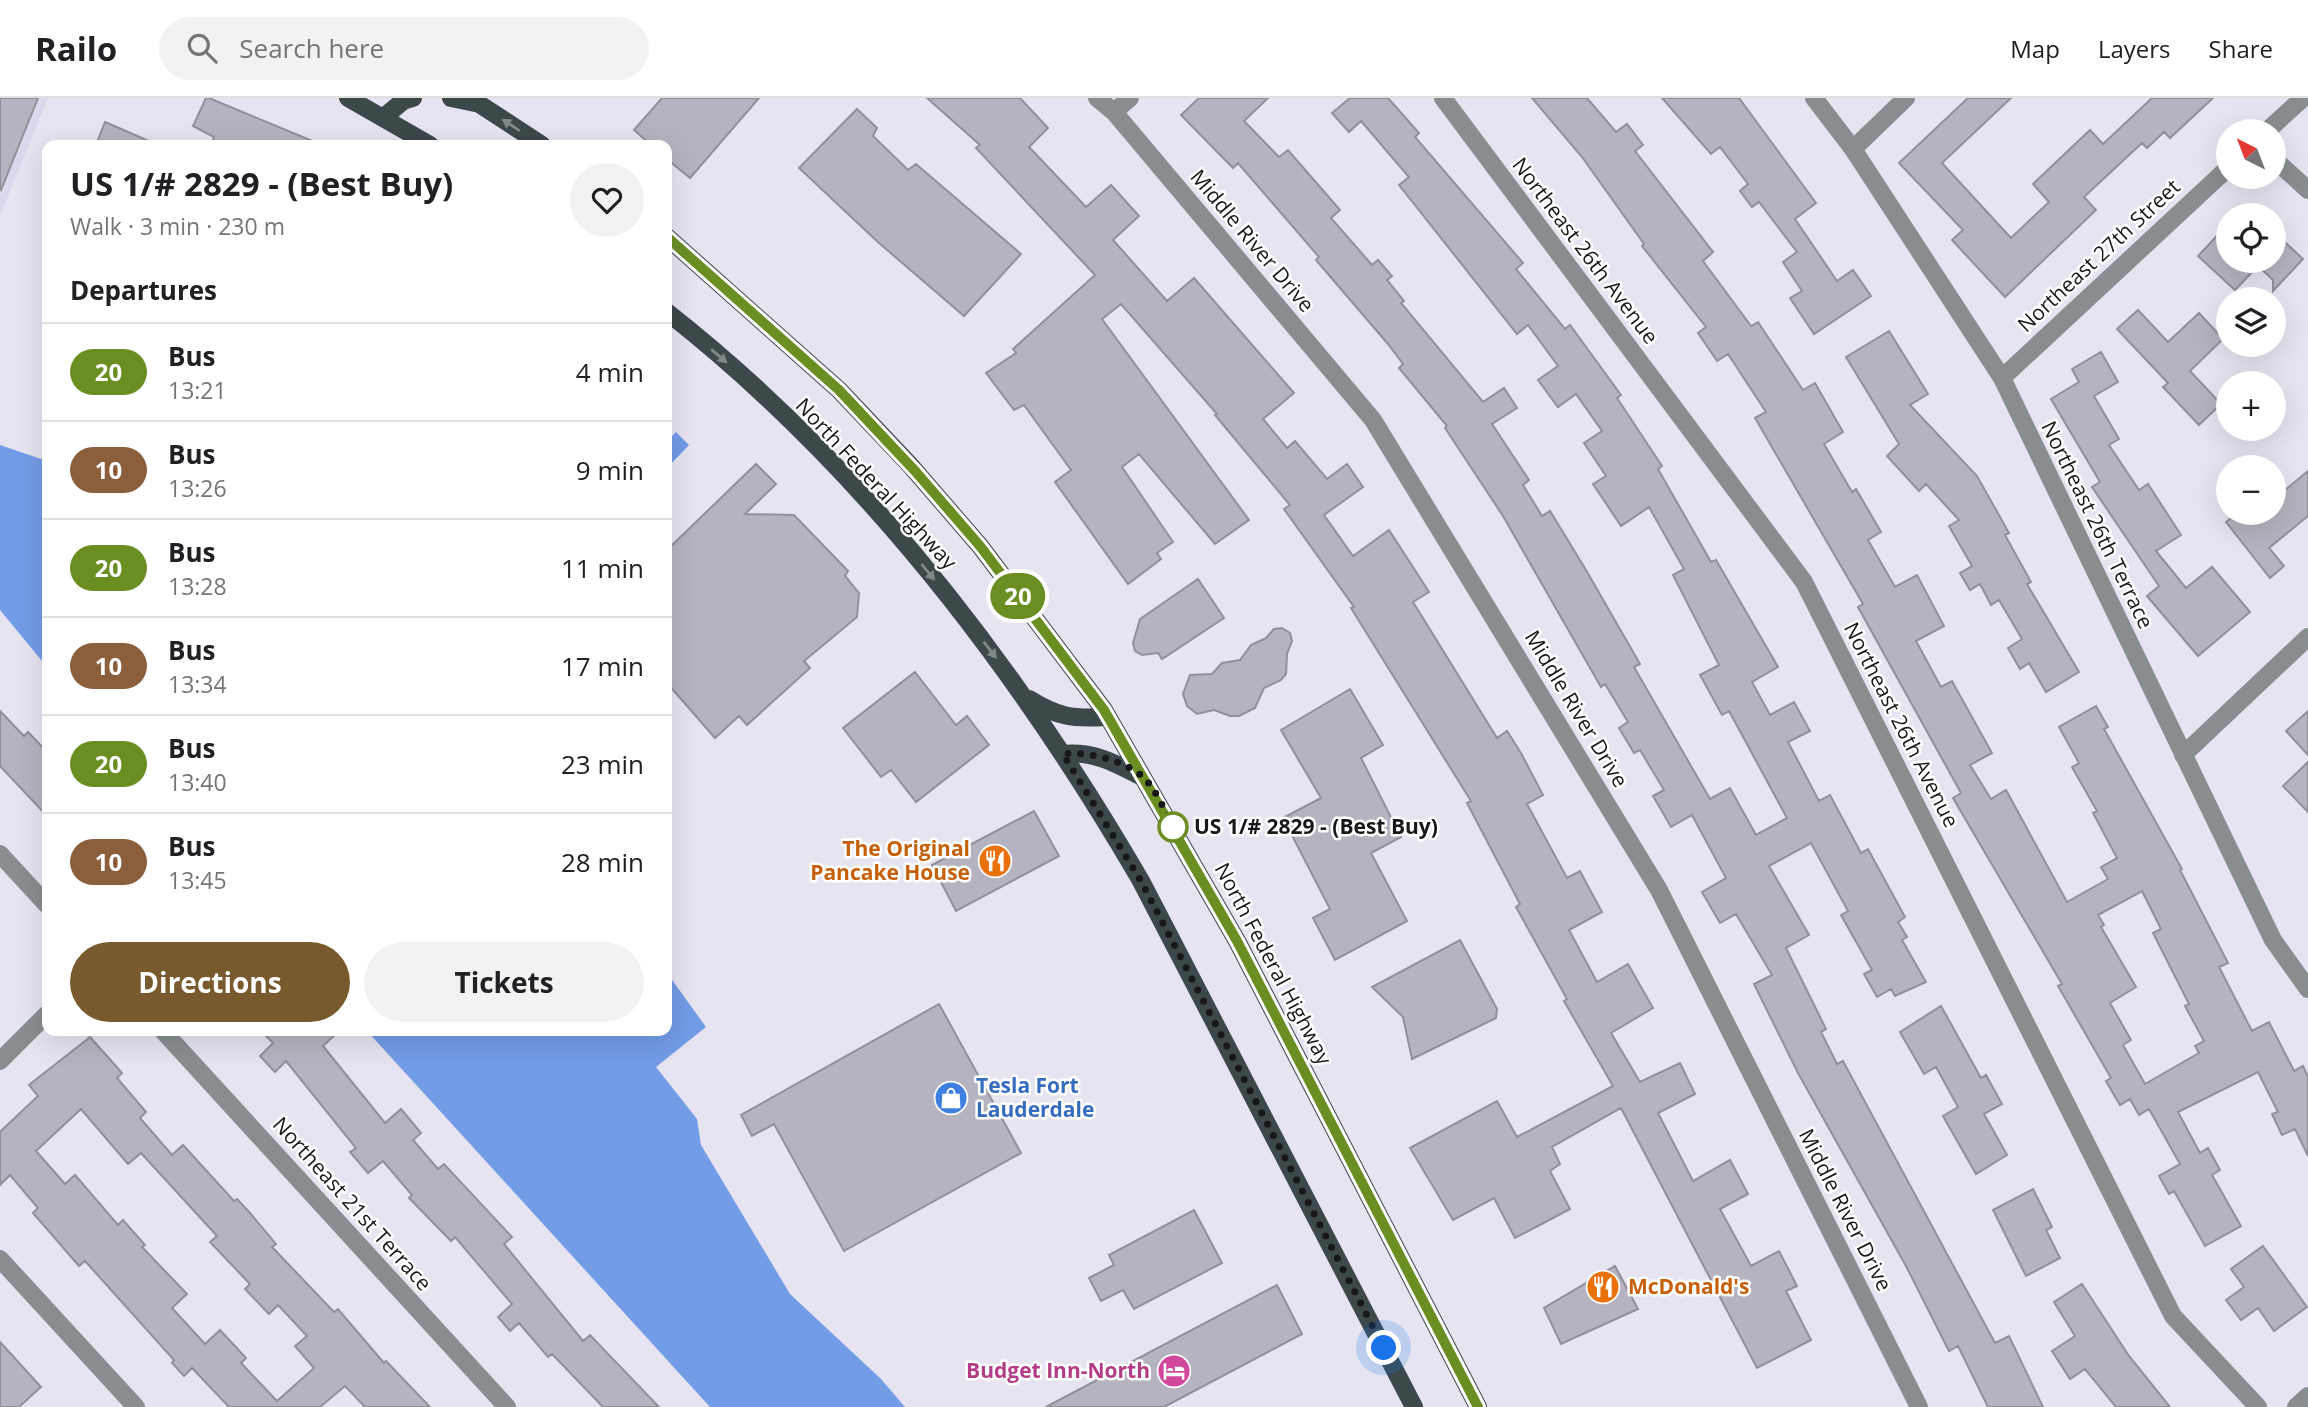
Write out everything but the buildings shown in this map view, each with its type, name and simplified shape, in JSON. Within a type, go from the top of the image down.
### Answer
[{"type":"main road","points":[[348,98],[422,140]]},
{"type":"main road","points":[[384,117],[403,101],[413,98]]},
{"type":"main road","points":[[451,98],[475,101],[534,140]]},
{"type":"main road","name":"North Federal Highway","points":[[672,241],[839,390],[916,472],[1044,628],[1104,710],[1106,718],[1145,779],[1242,952],[1478,1407]]},
{"type":"main road","name":"North Federal Highway","points":[[672,316],[739,373],[863,497],[920,561],[1023,695],[1063,754],[1141,881],[1414,1407]]},
{"type":"main road","points":[[1023,695],[1052,713],[1075,719],[1106,718]]},
{"type":"main road","points":[[1063,754],[1081,752],[1107,759],[1145,779]]},
{"type":"street","name":"Middle River Drive","points":[[1097,98],[1114,113],[1373,420],[1659,890],[1919,1407]]},
{"type":"street","points":[[1114,113],[1130,98]]},
{"type":"street","name":"Northeast 26th Avenue","points":[[1443,98],[1804,582],[2173,1316],[2258,1407]]},
{"type":"street","name":"Northeast 26th Terrace","points":[[1814,98],[1853,149],[2002,378],[2273,940],[2308,989]]},
{"type":"street","points":[[1853,149],[1906,98]]},
{"type":"street","points":[[2280,119],[2303,98]]},
{"type":"street","points":[[2286,170],[2308,190]]},
{"type":"street","name":"Northeast 27th Street","points":[[2002,378],[2216,178]]},
{"type":"street","points":[[2183,755],[2308,638]]},
{"type":"street","points":[[0,854],[42,900]]},
{"type":"street","points":[[0,1061],[42,1019]]},
{"type":"street","name":"Northeast 21st Terrace","points":[[168,1036],[507,1407]]},
{"type":"street","points":[[0,1259],[136,1407]]},
{"type":"street","points":[[2296,1407],[2308,1396]]},
{"type":"shaded area","points":[[0,98],[48,98],[0,216]]},
{"type":"water","points":[[676,432],[689,445],[672,463],[672,436]]},
{"type":"water","points":[[0,445],[42,459],[42,661],[0,610]]},
{"type":"water","points":[[672,980],[706,1027],[656,1067],[697,1119],[701,1145],[790,1294],[881,1379],[905,1407],[710,1407],[372,1036],[672,1036]]},
{"type":"bus line","name":"20","points":[[672,241],[839,390],[916,472],[980,546],[1104,710],[1106,718],[1145,779],[1237,941],[1478,1407]]},
{"type":"place","name":"US 1/# 2829 - (Best Buy)","points":[[1173,827]]},
{"type":"place","name":"The Original Pancake House","points":[[995,861]]},
{"type":"place","name":"Tesla Fort Lauderdale","points":[[951,1098]]},
{"type":"place","name":"McDonald's","points":[[1603,1287]]},
{"type":"place","name":"Budget Inn-North","points":[[1174,1371]]},
{"type":"route","points":[[1173,827],[1145,779],[1107,759],[1081,752],[1063,754],[1141,881],[1384,1348]]}]
